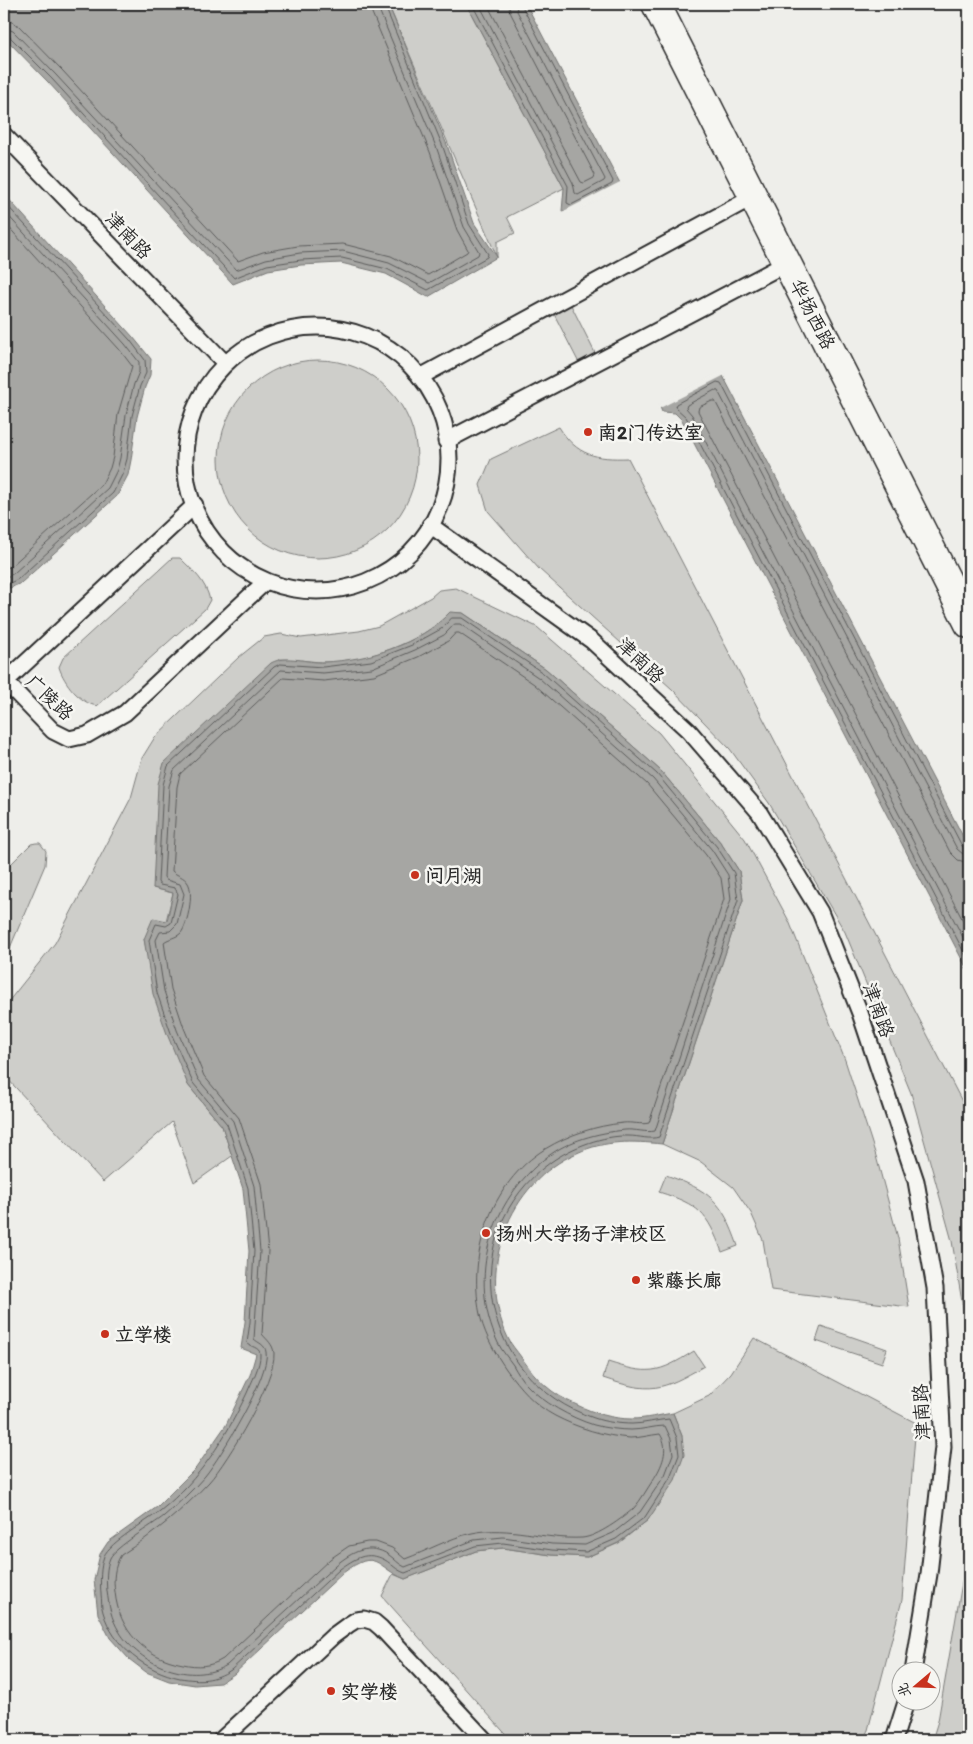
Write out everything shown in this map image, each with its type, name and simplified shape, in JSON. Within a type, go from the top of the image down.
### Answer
[{"type":"main road","name":"华扬西路","points":[[656,4],[969,624]]},
{"type":"lane","name":"津南路","points":[[4,136],[225,363]]},
{"type":"lane","points":[[420,377],[754,197]]},
{"type":"lane","points":[[446,441],[787,263]]},
{"type":"lane","points":[[303,327],[338,329],[347,330],[388,347],[420,377],[442,415],[449,459],[443,502],[422,541],[390,570],[350,588],[307,592],[265,582],[228,558],[201,524],[186,483],[185,440],[199,398],[225,363],[261,338],[303,327]]},
{"type":"lane","points":[[4,681],[195,505]]},
{"type":"lane","name":"津南路","points":[[430,524],[592,641],[689,732],[759,812],[820,912],[860,1013],[916,1181],[935,1288],[944,1447],[929,1574],[915,1662]]},
{"type":"lane","name":"广陵路","points":[[4,681],[46,726],[60,736],[69,739],[87,735],[125,713],[265,582]]},
{"type":"lane","points":[[221,1740],[334,1636],[356,1620],[364,1619],[374,1622],[381,1628],[485,1740]]},
{"type":"lane","points":[[894,1740],[903,1712]]},
{"type":"shaded area","points":[[388,4],[466,4],[564,188],[507,217],[515,233],[497,242],[497,257]]},
{"type":"shaded area","points":[[570,303],[597,357],[580,365],[553,312]]},
{"type":"shaded area","points":[[308,360],[328,360],[347,364],[365,371],[381,382],[395,396],[410,421],[417,449],[413,488],[406,506],[395,522],[381,536],[365,547],[347,554],[328,558],[308,558],[289,554],[271,547],[255,536],[241,522],[230,506],[223,488],[219,469],[219,449],[223,430],[230,412],[241,396],[255,382],[271,371],[289,364]]},
{"type":"shaded area","points":[[559,427],[573,444],[588,454],[606,458],[628,458],[969,1115],[969,1345],[952,1241],[911,1093],[845,932],[769,803],[730,749],[672,689],[539,569],[488,511],[480,485],[491,459]]},
{"type":"shaded area","points":[[172,558],[180,558],[202,582],[210,600],[205,609],[97,706],[85,701],[69,686],[61,673],[59,667],[63,658]]},
{"type":"shaded area","points":[[456,588],[537,627],[659,733],[745,839],[789,921],[845,1060],[876,1156],[898,1238],[909,1307],[771,1290],[763,1240],[751,1213],[733,1187],[701,1162],[662,1144],[743,900],[739,871],[721,843],[661,771],[546,669],[463,613],[450,613],[438,624],[408,642],[372,655],[337,662],[279,659],[153,888],[173,893],[166,921],[144,939],[149,963],[188,1085],[222,1126],[232,1156],[194,1183],[172,1122],[103,1182],[4,1075],[4,1007],[55,943],[131,798],[142,758],[155,737],[239,657],[264,637],[281,634],[301,638],[359,631],[379,626],[431,597],[439,590]]},
{"type":"shaded area","points":[[40,843],[46,851],[45,865],[4,962],[4,871],[31,844]]},
{"type":"shaded area","points":[[666,1175],[694,1186],[712,1199],[726,1218],[738,1246],[722,1252],[712,1228],[700,1212],[684,1201],[659,1192]]},
{"type":"shaded area","points":[[821,1326],[887,1349],[882,1363],[816,1341]]},
{"type":"shaded area","points":[[754,1338],[916,1423],[902,1600],[868,1730],[863,1740],[511,1740],[382,1596],[393,1574],[405,1579],[476,1551],[503,1548],[551,1555],[587,1557],[619,1543],[648,1520],[682,1436],[673,1413],[709,1396],[731,1373]]},
{"type":"shaded area","points":[[694,1351],[704,1366],[666,1385],[645,1388],[603,1378],[608,1362],[633,1369],[652,1370],[671,1364]]},
{"type":"shaded area","points":[[969,1499],[969,1740],[932,1740],[940,1712],[968,1548]]},
{"type":"water","points":[[4,4],[388,4],[447,145],[474,223],[497,257],[428,297],[386,274],[341,263],[301,265],[268,270],[233,284],[48,82],[4,37]]},
{"type":"water","points":[[466,4],[526,4],[621,185],[573,210],[562,211],[564,188]]},
{"type":"water","points":[[4,194],[151,359],[150,375],[137,417],[128,475],[117,496],[21,583],[10,588],[4,586]]},
{"type":"water","points":[[722,374],[969,848],[969,973],[682,420],[675,413],[662,412],[660,407]]},
{"type":"water","points":[[450,612],[463,613],[546,669],[661,771],[721,843],[739,871],[743,900],[662,1144],[619,1142],[598,1146],[577,1153],[553,1167],[533,1185],[516,1207],[505,1231],[498,1257],[496,1285],[499,1312],[509,1341],[539,1379],[552,1391],[568,1401],[604,1415],[632,1419],[673,1413],[682,1436],[684,1455],[675,1480],[648,1520],[618,1543],[587,1557],[551,1555],[503,1548],[476,1551],[405,1579],[376,1562],[370,1560],[363,1561],[343,1573],[234,1674],[220,1683],[195,1685],[169,1681],[146,1672],[129,1659],[110,1638],[98,1614],[94,1580],[100,1554],[108,1542],[157,1507],[196,1468],[226,1425],[250,1375],[256,1354],[241,1348],[245,1322],[249,1251],[243,1189],[222,1126],[188,1085],[153,994],[144,939],[153,918],[167,921],[173,893],[153,888],[158,784],[164,763],[271,663],[284,659],[317,662],[341,661],[375,654],[408,642],[437,624]]},
{"type":"pier","points":[[622,181],[624,185],[622,187],[574,212],[560,213]]},
{"type":"pier","points":[[721,372],[725,375],[658,409],[658,405]]},
{"type":"place","name":"南2门传达室","points":[[588,432]]},
{"type":"place","name":"问月湖","points":[[415,875]]},
{"type":"place","name":"扬州大学扬子津校区","points":[[486,1233]]},
{"type":"place","name":"紫藤长廊","points":[[636,1280]]},
{"type":"place","name":"立学楼","points":[[105,1334]]},
{"type":"place","name":"实学楼","points":[[331,1691]]}]
